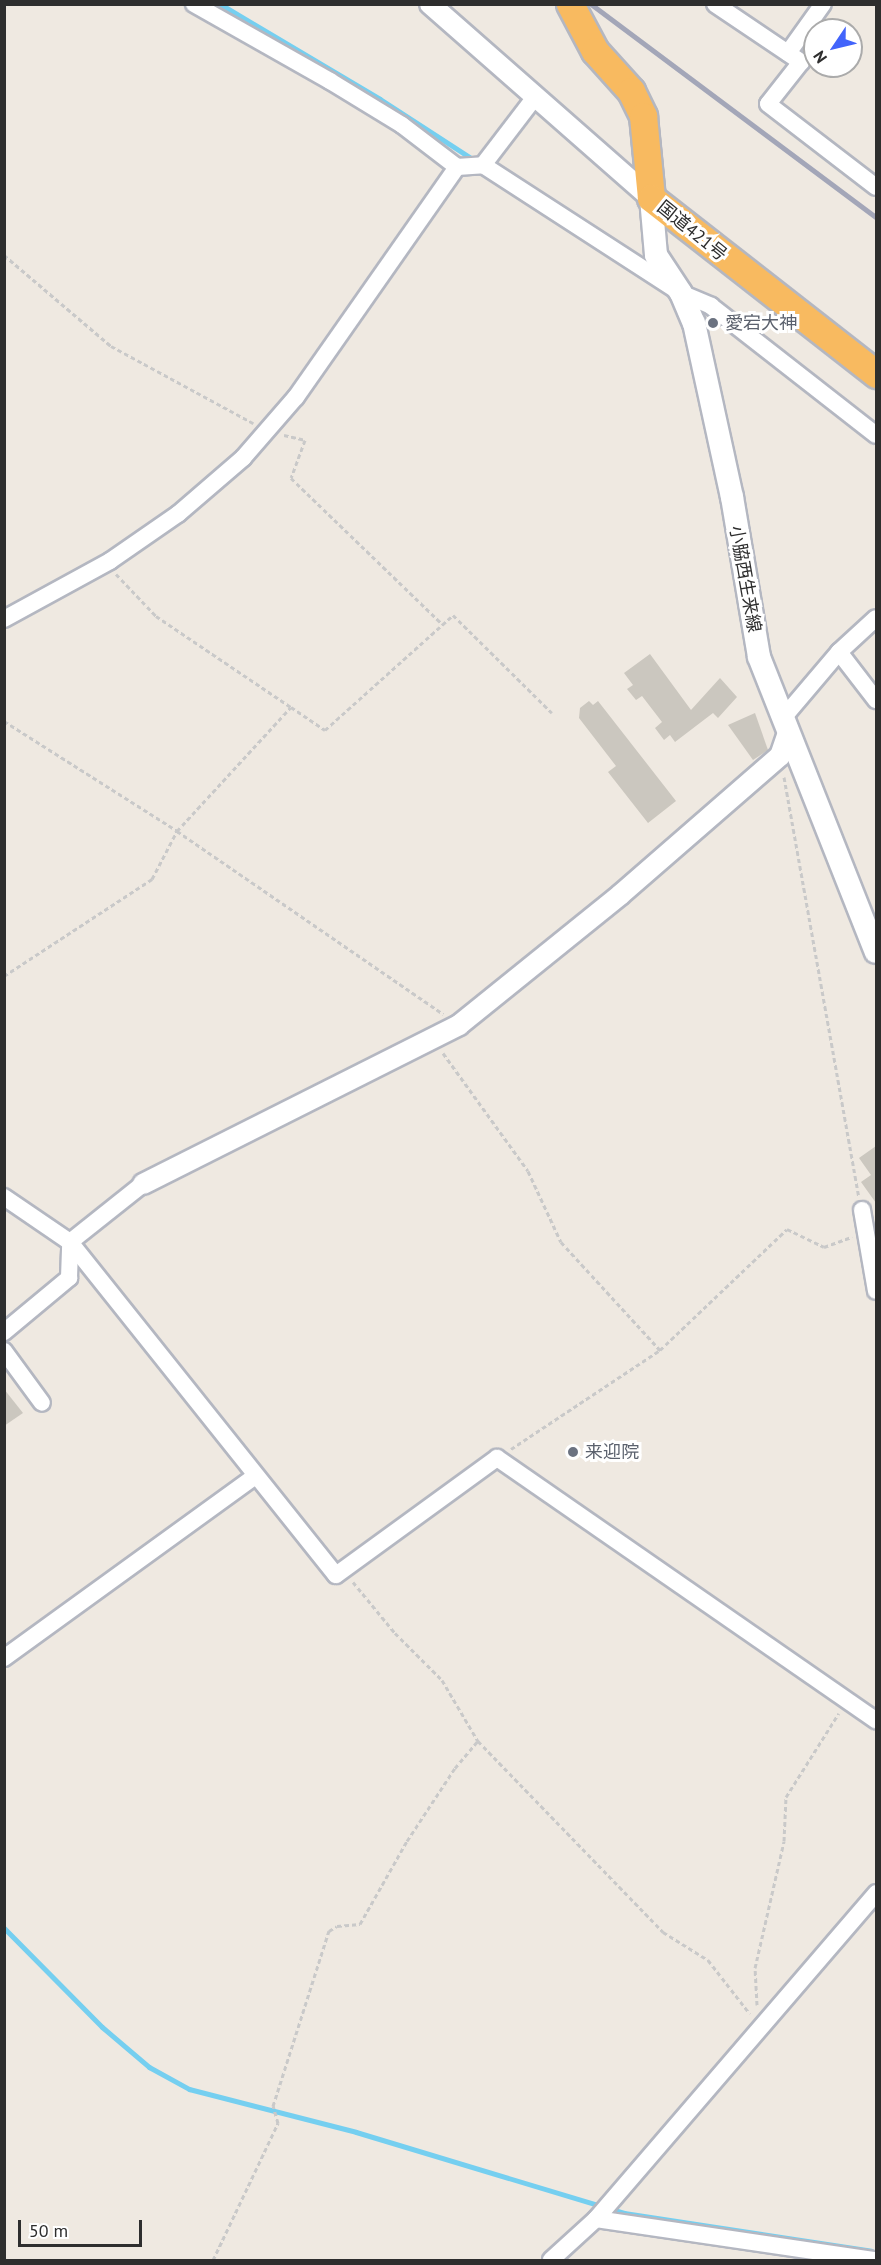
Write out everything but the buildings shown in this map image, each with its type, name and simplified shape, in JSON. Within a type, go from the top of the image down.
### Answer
[{"type":"highway","name":"国道421号","points":[[570,4],[595,51],[631,91],[643,116],[651,198],[876,374]]},
{"type":"main road","name":"小脇西生来線","points":[[651,198],[651,236],[656,255],[681,293],[694,323],[732,497],[759,657],[876,952]]},
{"type":"street","points":[[194,4],[330,81],[402,125],[457,167],[483,165],[681,293],[711,306],[876,435]]},
{"type":"street","points":[[430,4],[651,198]]},
{"type":"street","points":[[715,4],[801,62],[768,104],[876,187]]},
{"type":"street","points":[[788,53],[823,4]]},
{"type":"street","points":[[483,165],[535,97]]},
{"type":"street","points":[[4,619],[105,563],[178,514],[243,458],[327,355],[412,227],[457,167]]},
{"type":"street","points":[[4,1332],[69,1278],[70,1242],[143,1184],[459,1025],[620,895],[780,756],[786,726],[839,652],[876,618]]},
{"type":"street","points":[[839,652],[876,700]]},
{"type":"street","points":[[4,1197],[70,1242],[254,1477],[336,1575],[497,1458],[876,1720]]},
{"type":"street","points":[[862,1210],[876,1291]]},
{"type":"street","points":[[4,1351],[42,1402]]},
{"type":"street","points":[[4,1658],[254,1477]]},
{"type":"street","points":[[551,2260],[596,2218],[876,1893]]},
{"type":"street","points":[[596,2218],[875,2260]]},
{"type":"path","points":[[4,255],[111,346],[267,430],[305,441],[291,478],[442,625]]},
{"type":"path","points":[[105,563],[156,616],[325,730],[453,615],[552,713]]},
{"type":"path","points":[[4,976],[152,879],[177,831],[291,707]]},
{"type":"path","points":[[4,721],[177,831],[459,1025]]},
{"type":"path","points":[[780,756],[862,1210]]},
{"type":"path","points":[[432,1038],[528,1171],[561,1242],[660,1350]]},
{"type":"path","points":[[497,1458],[660,1350],[787,1229],[824,1247],[866,1232]]},
{"type":"path","points":[[343,1569],[395,1633],[442,1680],[478,1741],[663,1932],[708,1960],[760,2028]]},
{"type":"path","points":[[760,2028],[754,1968],[784,1841],[786,1797],[847,1699]]},
{"type":"path","points":[[213,2260],[278,2124],[273,2106],[329,1931],[337,1926],[360,1924],[407,1840],[455,1768],[478,1741]]},
{"type":"waterway","points":[[220,4],[380,99],[471,158]]},
{"type":"waterway","points":[[4,1928],[102,2027],[149,2067],[189,2089],[356,2132],[624,2213],[871,2251]]},
{"type":"railway","points":[[591,4],[876,217]]},
{"type":"place","name":"愛宕大神","points":[[713,323]]},
{"type":"place","name":"来迎院","points":[[573,1452]]}]
